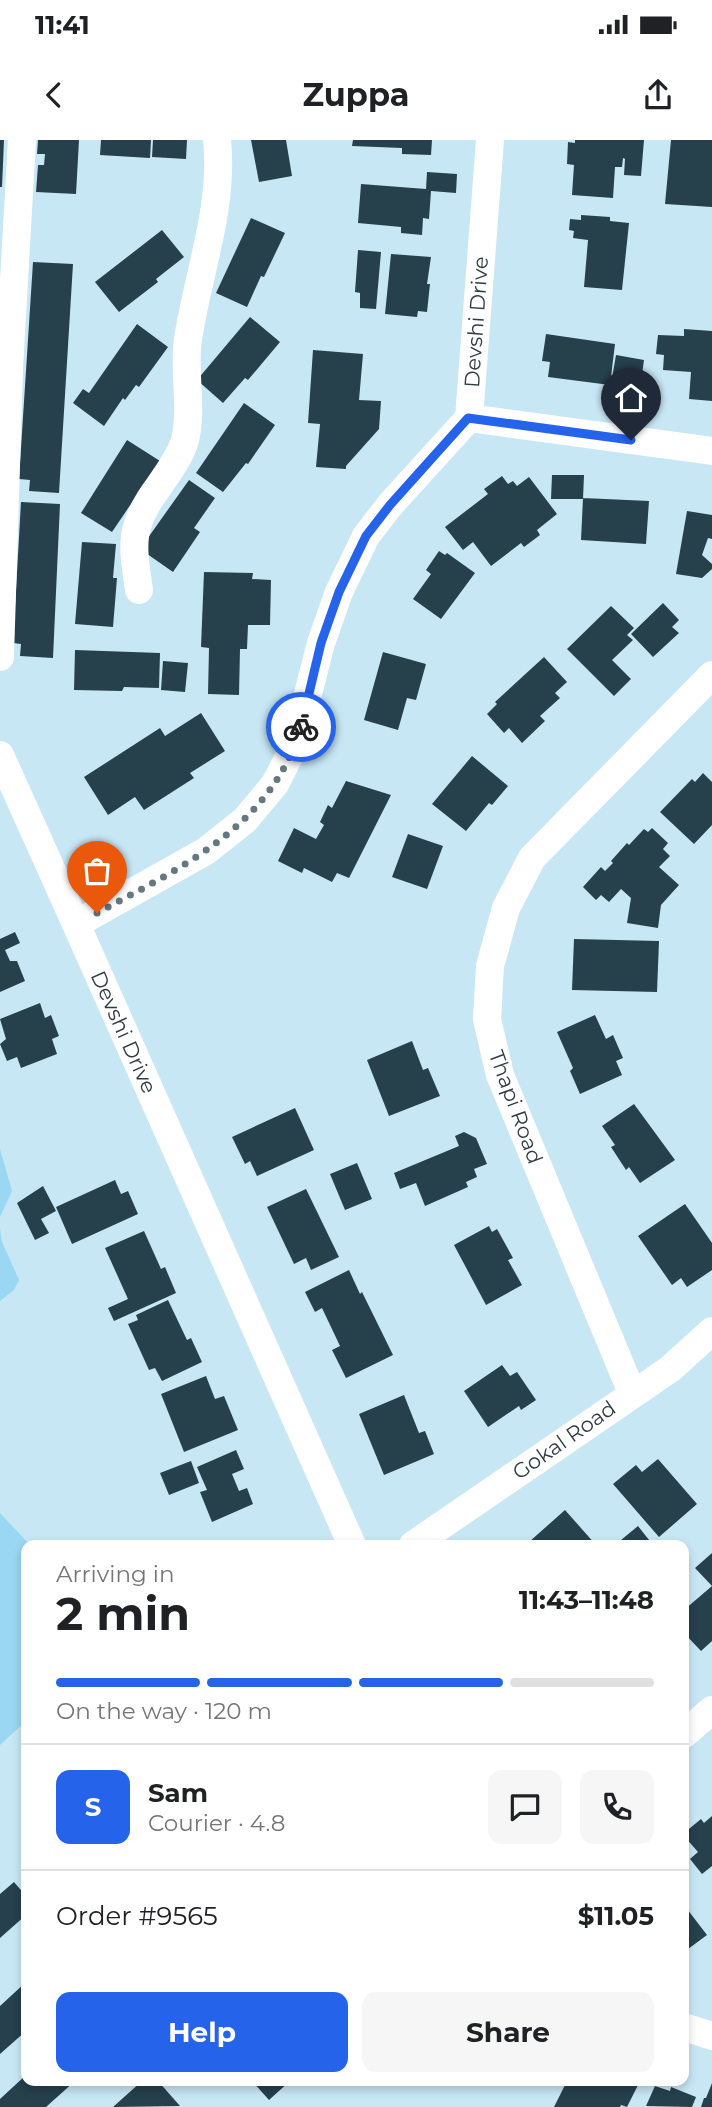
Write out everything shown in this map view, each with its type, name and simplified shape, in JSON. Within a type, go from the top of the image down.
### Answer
[{"type":"street","points":[[0,657],[9,369],[9,216],[22,140]]},
{"type":"street","points":[[139,590],[132,547],[136,527],[145,504],[176,461],[188,423],[188,341],[216,205],[219,173],[217,140]]},
{"type":"street","name":"Devshi Drive","points":[[350,1540],[76,924],[206,851],[246,820],[275,784],[295,745],[321,643],[339,592],[366,536],[390,505],[468,418],[490,140]]},
{"type":"street","points":[[468,418],[712,451]]},
{"type":"street","name":"Thapi Road","points":[[632,1393],[500,1075],[487,1019],[490,966],[506,908],[532,858],[712,676]]},
{"type":"street","points":[[0,755],[76,924]]},
{"type":"street","name":"Gokal Road","points":[[420,1540],[670,1369],[712,1331]]},
{"type":"street","points":[[689,1730],[712,1710]]},
{"type":"street","points":[[689,2029],[712,2036]]},
{"type":"shaded area","points":[[0,1149],[12,1191],[0,1217]]},
{"type":"shaded area","points":[[0,1229],[2,1242],[19,1280],[14,1290],[0,1301]]},
{"type":"shaded area","points":[[0,1513],[25,1540],[21,1540],[21,1726],[0,1745]]},
{"type":"building","points":[[0,140],[4,140],[2,187],[0,187]]},
{"type":"building","points":[[38,140],[79,140],[76,194],[36,192],[38,165],[44,165],[45,154],[37,154]]},
{"type":"building","points":[[101,140],[151,140],[150,158],[100,155]]},
{"type":"building","points":[[153,140],[187,140],[186,159],[152,157]]},
{"type":"building","points":[[251,140],[286,140],[292,176],[259,182]]},
{"type":"building","points":[[353,140],[432,140],[431,155],[402,154],[402,148],[352,146]]},
{"type":"building","points":[[575,140],[644,140],[641,176],[624,175],[623,158],[622,167],[615,167],[613,198],[572,195],[574,165],[567,164],[568,142],[575,143]]},
{"type":"building","points":[[671,140],[712,140],[712,207],[665,204]]},
{"type":"building","points":[[427,172],[457,174],[456,193],[431,191],[429,219],[423,218],[422,235],[401,233],[401,227],[358,223],[361,184],[426,189]]},
{"type":"building","points":[[581,215],[610,217],[610,221],[629,223],[622,290],[584,287],[588,240],[573,238],[574,231],[569,230],[570,219],[581,220]]},
{"type":"building","points":[[251,218],[285,233],[247,307],[216,293]]},
{"type":"building","points":[[162,230],[184,257],[156,279],[158,282],[119,312],[95,282]]},
{"type":"building","points":[[358,250],[381,252],[376,309],[360,308],[360,293],[355,292]]},
{"type":"building","points":[[391,254],[431,257],[427,312],[418,311],[417,317],[385,314]]},
{"type":"building","points":[[33,262],[73,264],[59,493],[29,491],[30,480],[19,479]]},
{"type":"building","points":[[250,317],[280,342],[248,380],[245,378],[223,403],[197,380]]},
{"type":"building","points":[[137,324],[168,347],[139,387],[136,385],[125,400],[123,398],[104,426],[73,403],[83,389],[89,393]]},
{"type":"building","points":[[684,329],[712,331],[712,401],[689,399],[691,372],[663,370],[664,355],[656,354],[658,335],[684,336]]},
{"type":"building","points":[[546,334],[615,344],[610,385],[548,377],[550,362],[542,361]]},
{"type":"building","points":[[313,350],[363,354],[359,400],[381,401],[379,429],[346,469],[316,467],[320,424],[308,423]]},
{"type":"building","points":[[616,355],[644,360],[640,388],[611,384]]},
{"type":"building","points":[[244,403],[275,425],[248,464],[246,463],[223,492],[196,473]]},
{"type":"building","points":[[127,440],[160,461],[112,532],[81,513]]},
{"type":"building","points":[[552,475],[584,475],[583,499],[551,499]]},
{"type":"building","points":[[502,476],[508,484],[513,481],[517,486],[529,477],[557,514],[537,530],[540,535],[524,547],[521,543],[491,566],[473,542],[463,550],[445,527],[488,494],[484,489]]},
{"type":"building","points":[[189,480],[215,498],[194,528],[200,532],[173,572],[140,549]]},
{"type":"building","points":[[583,498],[649,501],[646,544],[581,540]]},
{"type":"building","points":[[21,502],[60,504],[53,658],[20,656],[21,644],[13,643]]},
{"type":"building","points":[[687,511],[712,515],[712,539],[708,538],[702,555],[712,564],[712,569],[702,578],[676,574]]},
{"type":"building","points":[[82,542],[116,544],[113,578],[117,578],[113,627],[75,624]]},
{"type":"building","points":[[439,551],[445,555],[447,553],[475,573],[441,619],[413,599],[431,574],[426,570]]},
{"type":"building","points":[[204,572],[253,573],[252,579],[271,580],[270,625],[248,625],[247,649],[240,649],[239,695],[208,694],[209,648],[201,647]]},
{"type":"building","points":[[663,603],[679,620],[672,627],[679,633],[653,657],[631,634]]},
{"type":"building","points":[[611,606],[634,628],[627,635],[633,640],[612,660],[631,679],[614,696],[567,649]]},
{"type":"building","points":[[75,650],[160,653],[159,688],[124,687],[122,691],[74,690]]},
{"type":"building","points":[[383,652],[426,664],[416,700],[407,698],[398,730],[364,720]]},
{"type":"building","points":[[544,657],[567,682],[555,693],[560,698],[540,716],[545,721],[522,743],[509,728],[504,733],[487,714],[497,704],[495,702]]},
{"type":"building","points":[[163,661],[188,663],[185,692],[161,690]]},
{"type":"building","points":[[201,713],[225,751],[190,773],[194,778],[144,810],[135,797],[108,815],[84,777],[160,728],[165,736]]},
{"type":"building","points":[[472,756],[508,786],[492,805],[489,803],[466,831],[432,804]]},
{"type":"building","points":[[703,773],[712,782],[712,825],[694,844],[660,812],[692,779],[695,782]]},
{"type":"building","points":[[346,781],[391,795],[349,878],[337,873],[332,882],[304,868],[302,873],[278,861],[294,828],[316,839],[324,825],[320,822],[328,805],[332,808]]},
{"type":"building","points":[[652,828],[668,843],[663,849],[670,856],[659,867],[679,885],[661,905],[658,928],[627,923],[631,898],[621,889],[609,902],[601,895],[596,900],[583,887],[601,867],[605,871],[613,863],[611,861],[627,843],[629,845],[644,829],[648,832]]},
{"type":"building","points":[[408,834],[443,846],[427,889],[392,877]]},
{"type":"building","points":[[15,932],[20,943],[5,950],[10,961],[17,961],[25,981],[0,992],[0,939]]},
{"type":"building","points":[[574,939],[659,941],[657,992],[572,990]]},
{"type":"building","points":[[40,1003],[45,1018],[51,1015],[59,1036],[52,1039],[57,1054],[21,1068],[17,1057],[7,1061],[0,1044],[6,1039],[0,1019]]},
{"type":"building","points":[[595,1015],[606,1039],[613,1035],[623,1058],[616,1061],[622,1075],[580,1094],[570,1071],[573,1068],[557,1032]]},
{"type":"building","points":[[412,1041],[423,1070],[428,1068],[440,1096],[389,1116],[367,1060]]},
{"type":"building","points":[[634,1104],[675,1160],[640,1183],[629,1167],[626,1170],[611,1147],[615,1145],[602,1126]]},
{"type":"building","points":[[295,1108],[314,1150],[257,1176],[250,1161],[245,1164],[232,1137]]},
{"type":"building","points":[[464,1132],[476,1138],[487,1164],[474,1169],[477,1177],[466,1182],[468,1187],[425,1206],[416,1183],[400,1189],[394,1173],[459,1146],[455,1136]]},
{"type":"building","points":[[357,1163],[372,1199],[345,1210],[330,1174]]},
{"type":"building","points":[[115,1180],[121,1194],[128,1191],[138,1214],[72,1244],[56,1207]]},
{"type":"building","points":[[43,1186],[56,1211],[41,1219],[49,1233],[35,1240],[17,1203]]},
{"type":"building","points":[[306,1189],[339,1257],[311,1270],[306,1258],[294,1264],[267,1207]]},
{"type":"building","points":[[685,1204],[712,1243],[712,1270],[687,1287],[681,1278],[672,1285],[638,1236]]},
{"type":"building","points":[[489,1226],[492,1232],[497,1229],[513,1258],[508,1260],[522,1285],[486,1305],[454,1245]]},
{"type":"building","points":[[144,1231],[161,1269],[165,1267],[176,1293],[114,1321],[108,1308],[128,1299],[105,1248]]},
{"type":"building","points":[[349,1270],[393,1355],[346,1378],[332,1350],[340,1346],[322,1308],[315,1312],[305,1292]]},
{"type":"building","points":[[168,1300],[187,1340],[191,1338],[202,1362],[162,1381],[155,1368],[149,1370],[128,1324],[138,1320],[136,1315]]},
{"type":"building","points":[[502,1365],[510,1376],[517,1372],[536,1400],[521,1410],[519,1406],[488,1427],[464,1391]]},
{"type":"building","points":[[206,1376],[215,1399],[224,1396],[238,1430],[184,1452],[161,1394]]},
{"type":"building","points":[[404,1395],[419,1433],[425,1431],[434,1454],[384,1475],[359,1414]]},
{"type":"building","points":[[236,1450],[244,1469],[232,1474],[239,1491],[247,1488],[253,1504],[212,1522],[200,1492],[207,1490],[197,1467]]},
{"type":"building","points":[[658,1459],[697,1504],[659,1537],[613,1484],[636,1465],[642,1472]]},
{"type":"building","points":[[191,1461],[199,1483],[169,1495],[160,1473]]},
{"type":"building","points":[[565,1510],[592,1540],[531,1540]]},
{"type":"building","points":[[638,1526],[649,1540],[621,1540]]},
{"type":"building","points":[[712,1553],[712,1586],[695,1568]]},
{"type":"building","points":[[712,1586],[712,1641],[701,1651],[689,1638],[689,1606]]},
{"type":"building","points":[[712,1816],[712,1866],[702,1874],[690,1859],[698,1852],[689,1842],[689,1829],[701,1819],[704,1823]]},
{"type":"building","points":[[14,1882],[21,1890],[21,1919],[0,1938],[0,1894]]},
{"type":"building","points":[[689,1912],[707,1935],[689,1948]]},
{"type":"building","points":[[21,1987],[21,2035],[0,2054],[0,2006]]},
{"type":"building","points":[[21,2080],[21,2086],[69,2086],[46,2107],[0,2107],[0,2099]]},
{"type":"building","points":[[712,2083],[712,2107],[701,2107],[704,2098]]},
{"type":"building","points":[[136,2086],[162,2086],[180,2106],[113,2107]]},
{"type":"building","points":[[256,2086],[284,2086],[269,2100]]},
{"type":"building","points":[[564,2086],[638,2086],[627,2107],[554,2107]]},
{"type":"building","points":[[655,2086],[670,2091],[671,2087],[696,2097],[692,2107],[646,2106]]},
{"type":"way so far","points":[[97,913],[206,851],[246,820],[275,784],[301,727]]},
{"type":"route","points":[[301,727],[321,643],[339,592],[366,536],[390,505],[468,418],[631,440]]}]
